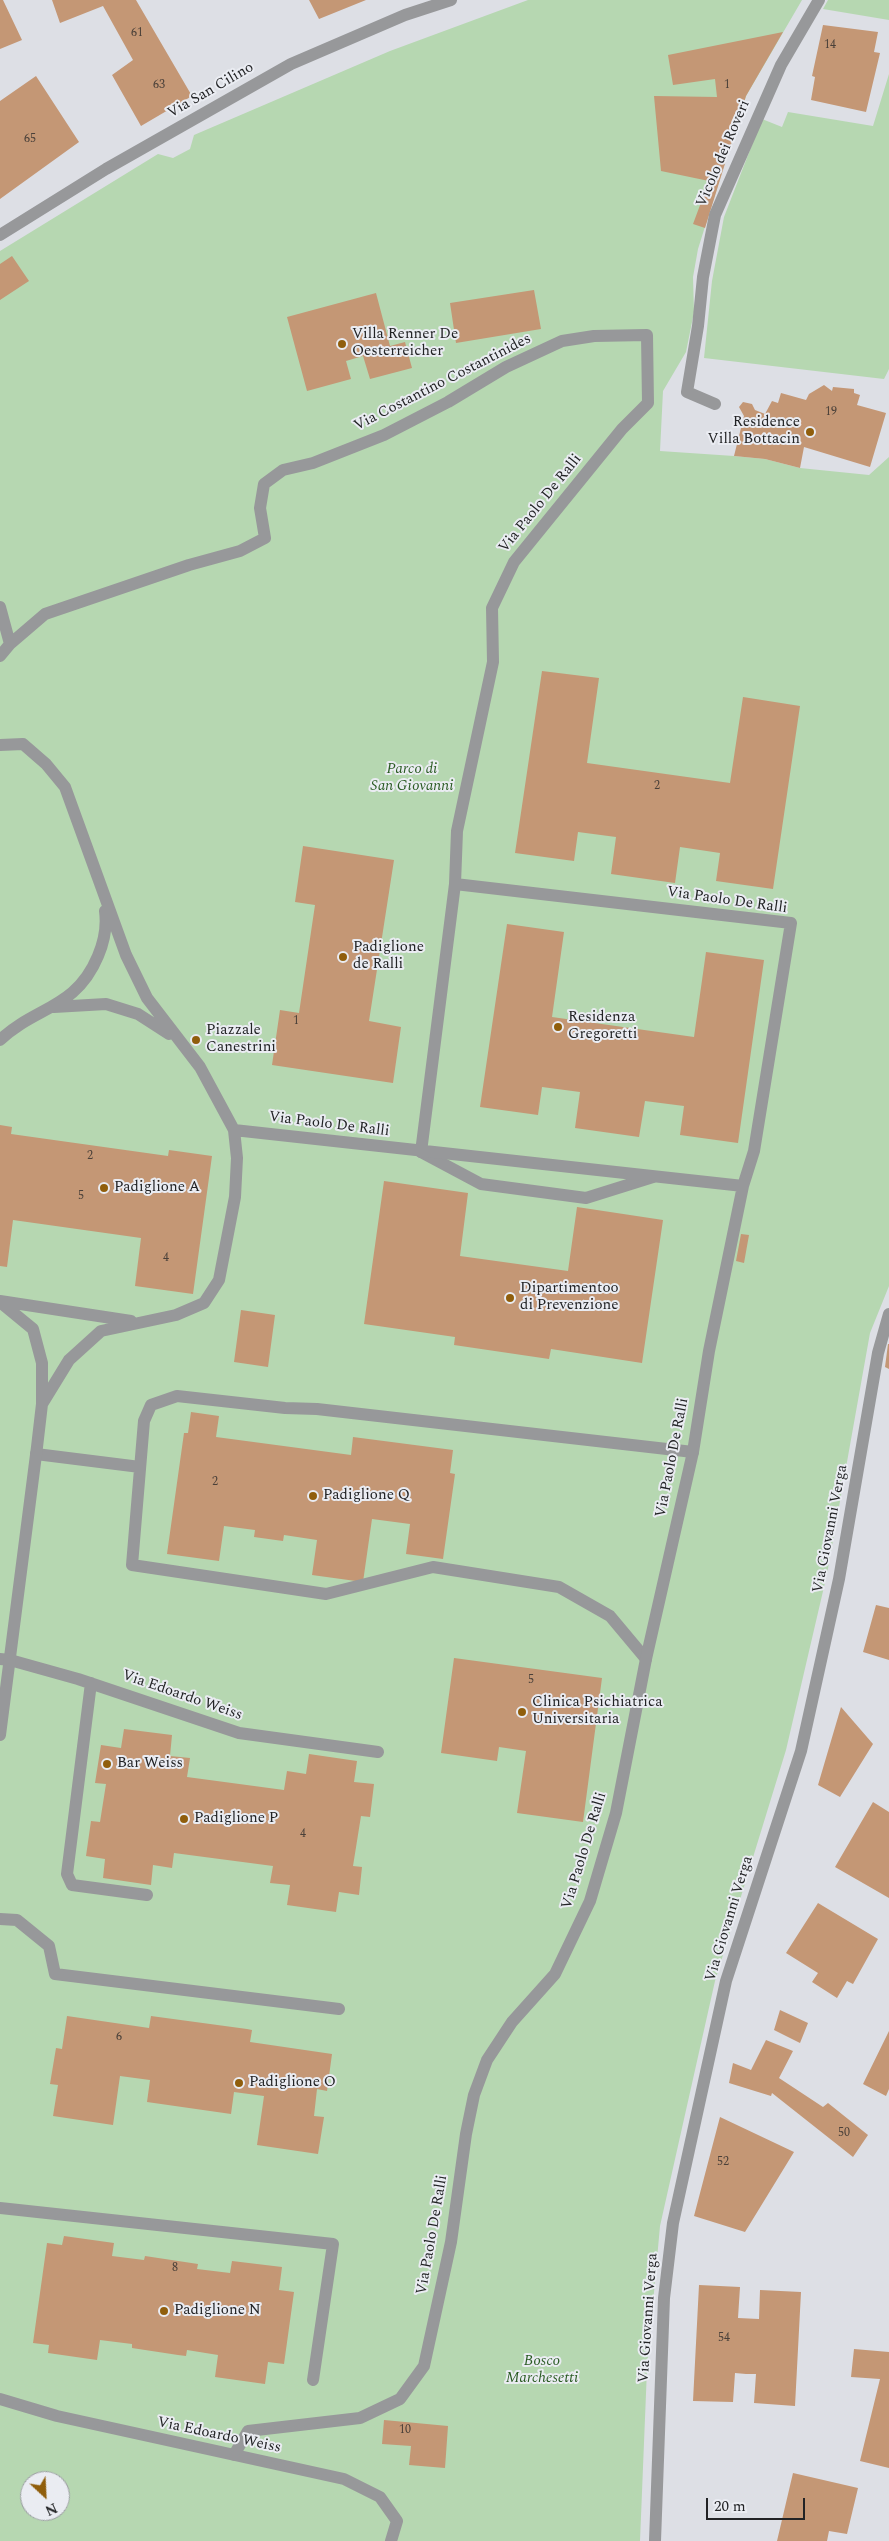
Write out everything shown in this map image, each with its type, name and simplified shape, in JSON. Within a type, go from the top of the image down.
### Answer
[{"type":"street","name":"Via San Cilino","points":[[0,235],[106,169],[291,64],[405,15],[451,0]]},
{"type":"street","name":"Vicolo dei Roveri","points":[[715,404],[687,392],[698,326],[703,277],[715,215],[781,65],[819,0]]},
{"type":"street","name":"Via Costantino Costantinides","points":[[10,644],[45,614],[152,577],[240,551],[264,538],[260,508],[264,484],[283,470],[313,463],[384,435],[448,402],[506,367],[562,341],[594,336],[647,335]]},
{"type":"street","name":"Via Paolo De Ralli","points":[[421,1152],[455,884],[457,831],[493,662],[492,608],[514,562],[622,430],[648,403],[647,335]]},
{"type":"street","points":[[0,607],[10,644],[0,656]]},
{"type":"street","points":[[0,745],[22,744],[46,764],[65,787],[102,894],[126,955],[147,998],[200,1067],[234,1130],[237,1158],[235,1197],[219,1280],[204,1303],[176,1315],[101,1330],[68,1360],[42,1404]]},
{"type":"street","name":"Via Paolo De Ralli","points":[[234,2455],[248,2431],[360,2418],[400,2398],[424,2366],[451,2242],[466,2134],[474,2095],[487,2060],[512,2022],[555,1974],[590,1901],[616,1813],[646,1659],[694,1452],[708,1351],[743,1186],[754,1152],[791,923],[455,884]]},
{"type":"street","points":[[0,1040],[11,1030],[53,1007],[75,992],[90,975],[101,948],[107,921],[102,894]]},
{"type":"street","points":[[53,1007],[106,1004],[138,1014],[176,1038]]},
{"type":"street","name":"Via Paolo De Ralli","points":[[234,1130],[743,1186]]},
{"type":"street","points":[[421,1152],[481,1184],[586,1198],[653,1177]]},
{"type":"street","points":[[0,1302],[141,1322]]},
{"type":"street","points":[[0,1302],[32,1329],[42,1363],[42,1404],[5,1660],[0,1735]]},
{"type":"street","name":"Via Giovanni Verga","points":[[655,2541],[664,2298],[674,2223],[726,1981],[800,1751],[839,1579],[878,1353],[889,1314]]},
{"type":"street","points":[[646,1659],[610,1616],[559,1587],[433,1567],[326,1594],[132,1565],[144,1421],[151,1405],[177,1396],[326,1410],[694,1452]]},
{"type":"street","points":[[36,1454],[140,1467]]},
{"type":"street","name":"Via Edoardo Weiss","points":[[5,1660],[91,1683],[239,1733],[378,1752]]},
{"type":"street","points":[[91,1683],[68,1874],[72,1885],[147,1895]]},
{"type":"street","points":[[0,1919],[17,1920],[49,1946],[55,1974],[339,2009]]},
{"type":"street","points":[[0,2208],[333,2244],[313,2380]]},
{"type":"street","name":"Via Edoardo Weiss","points":[[0,2399],[66,2418],[344,2479],[380,2497],[397,2521],[391,2541]]},
{"type":"green space","name":"Parco di San Giovanni","points":[[528,0],[802,0],[746,96],[698,249],[693,277],[694,312],[686,352],[663,391],[660,451],[765,459],[800,468],[869,475],[889,457],[889,1286],[870,1333],[827,1574],[786,1750],[715,1981],[660,2226],[647,2369],[640,2541],[0,2541],[0,251],[158,154],[173,158],[190,149],[194,135],[390,51]]},
{"type":"green space","points":[[828,0],[889,0],[889,20],[823,9]]},
{"type":"green space","points":[[889,74],[889,369],[884,379],[704,358],[712,281],[724,217],[762,119],[782,127],[788,112],[873,126]]},
{"type":"building","points":[[0,0],[3,0],[22,40],[0,49]]},
{"type":"building","points":[[52,0],[136,0],[192,96],[141,126],[112,75],[133,60],[103,6],[60,23]]},
{"type":"building","points":[[309,0],[366,0],[319,19]]},
{"type":"building","points":[[823,25],[878,32],[874,52],[880,53],[866,112],[811,100],[815,77],[812,76]]},
{"type":"building","points":[[783,32],[746,96],[705,228],[693,224],[709,181],[661,171],[654,96],[717,97],[715,79],[673,85],[668,55]]},
{"type":"building","points":[[36,76],[79,142],[0,199],[0,101]]},
{"type":"building","points":[[12,256],[29,281],[0,300],[0,264]]},
{"type":"building","points":[[534,290],[541,329],[456,343],[450,303]]},
{"type":"building","name":"Villa Renner De Oesterreicher","points":[[376,293],[390,346],[405,342],[412,368],[370,379],[363,356],[346,361],[351,379],[307,391],[287,317]]},
{"type":"building","name":"Residence Villa Bottacin","points":[[824,385],[832,391],[833,387],[854,389],[854,393],[860,395],[857,405],[886,413],[870,467],[804,447],[800,468],[765,459],[734,456],[744,416],[739,407],[743,402],[752,404],[755,410],[765,414],[772,401],[778,403],[781,393],[806,400],[809,394]]},
{"type":"building","points":[[542,671],[599,678],[587,763],[730,783],[743,697],[800,706],[773,889],[716,881],[720,853],[680,847],[675,883],[611,874],[616,837],[578,832],[574,861],[515,853]]},
{"type":"building","name":"Padiglione de Ralli","points":[[303,846],[394,860],[369,1021],[401,1027],[393,1083],[272,1065],[280,1010],[299,1013],[315,905],[295,902]]},
{"type":"building","name":"Residenza Gregoretti","points":[[507,924],[564,932],[552,1017],[694,1037],[706,952],[764,960],[738,1143],[680,1135],[684,1106],[645,1101],[639,1137],[575,1128],[580,1092],[542,1087],[538,1115],[480,1107]]},
{"type":"building","name":"Padiglione A","points":[[0,1125],[12,1127],[11,1134],[168,1156],[169,1150],[212,1156],[193,1294],[135,1286],[141,1238],[13,1220],[7,1267],[0,1266]]},
{"type":"building","name":"Dipartimentoo di Prevenzione","points":[[384,1181],[468,1193],[460,1256],[568,1271],[577,1207],[663,1220],[642,1363],[551,1349],[549,1359],[454,1345],[455,1337],[364,1324]]},
{"type":"building","points":[[741,1234],[749,1235],[744,1263],[736,1261]]},
{"type":"building","points":[[241,1310],[275,1315],[268,1367],[234,1362]]},
{"type":"building","points":[[889,1344],[889,1369],[885,1367]]},
{"type":"building","name":"Padiglione Q","points":[[191,1412],[219,1416],[216,1437],[351,1455],[353,1437],[453,1450],[450,1473],[455,1474],[443,1559],[406,1554],[410,1524],[372,1519],[363,1582],[312,1575],[317,1540],[284,1535],[283,1541],[254,1537],[255,1530],[224,1526],[219,1561],[167,1554],[184,1433],[188,1433]]},
{"type":"building","points":[[876,1605],[889,1608],[889,1660],[863,1652]]},
{"type":"building","name":"Clinica Psichiatrica Universitaria","points":[[454,1658],[602,1678],[583,1822],[517,1813],[526,1751],[499,1747],[497,1761],[441,1753]]},
{"type":"building","points":[[841,1707],[873,1744],[840,1797],[818,1785]]},
{"type":"building","name":"Padiglione P","points":[[124,1729],[172,1735],[170,1756],[190,1758],[187,1777],[284,1790],[287,1771],[306,1774],[309,1754],[357,1761],[354,1782],[374,1784],[370,1817],[361,1816],[353,1866],[362,1867],[359,1895],[339,1892],[336,1912],[287,1905],[290,1885],[270,1883],[273,1866],[174,1853],[172,1868],[153,1865],[151,1885],[103,1878],[105,1859],[86,1856],[91,1821],[100,1822],[106,1784],[95,1783],[101,1745],[121,1748]]},
{"type":"building","points":[[873,1802],[889,1812],[889,1898],[835,1867]]},
{"type":"building","points":[[818,1903],[878,1939],[853,1984],[847,1981],[837,1998],[812,1982],[818,1973],[786,1953]]},
{"type":"building","points":[[780,2010],[808,2023],[800,2043],[774,2030]]},
{"type":"building","name":"Padiglione O","points":[[67,2016],[149,2028],[151,2016],[247,2029],[252,2030],[250,2042],[332,2054],[327,2091],[317,2089],[314,2116],[324,2117],[318,2154],[257,2145],[264,2096],[234,2092],[231,2114],[147,2102],[150,2080],[120,2076],[113,2125],[53,2116],[58,2085],[50,2084],[56,2048],[62,2049]]},
{"type":"building","points":[[889,2031],[889,2089],[886,2096],[863,2084]]},
{"type":"building","points":[[766,2040],[793,2051],[779,2078],[823,2107],[828,2103],[868,2135],[853,2157],[772,2093],[771,2096],[729,2083],[733,2063],[751,2070]]},
{"type":"building","points":[[720,2117],[794,2152],[745,2232],[694,2216]]},
{"type":"building","name":"Padiglione N","points":[[64,2236],[114,2243],[112,2256],[144,2260],[145,2256],[198,2264],[197,2269],[230,2273],[232,2261],[282,2267],[279,2290],[294,2292],[284,2364],[268,2362],[265,2384],[215,2377],[218,2355],[187,2350],[186,2356],[132,2348],[132,2344],[100,2340],[97,2360],[48,2353],[49,2345],[33,2343],[47,2243],[62,2245]]},
{"type":"building","points":[[699,2285],[740,2287],[738,2318],[759,2319],[760,2290],[801,2292],[795,2406],[754,2403],[756,2374],[735,2373],[733,2402],[693,2401]]},
{"type":"building","points":[[854,2349],[889,2352],[889,2468],[860,2461],[880,2379],[851,2377]]},
{"type":"building","points":[[384,2420],[448,2426],[445,2468],[409,2465],[411,2446],[382,2444]]},
{"type":"building","points":[[793,2473],[858,2488],[847,2534],[829,2531],[827,2541],[777,2541]]},
{"type":"place","name":"Villa Renner De Oesterreicher","points":[[342,344]]},
{"type":"place","name":"Residence Villa Bottacin","points":[[810,432]]},
{"type":"place","name":"Padiglione de Ralli","points":[[343,957]]},
{"type":"place","name":"Residenza Gregoretti","points":[[558,1027]]},
{"type":"place","name":"Piazzale Canestrini","points":[[196,1040]]},
{"type":"place","name":"Padiglione A","points":[[104,1188]]},
{"type":"place","name":"Dipartimentoo di Prevenzione","points":[[510,1298]]},
{"type":"place","name":"Padiglione Q","points":[[313,1496]]},
{"type":"place","name":"Clinica Psichiatrica Universitaria","points":[[522,1712]]},
{"type":"place","name":"Bar Weiss","points":[[107,1764]]},
{"type":"place","name":"Padiglione P","points":[[184,1819]]},
{"type":"place","name":"Padiglione O","points":[[239,2083]]},
{"type":"place","name":"Padiglione N","points":[[164,2311]]},
{"type":"park label","name":"Bosco Marchesetti","points":[[542,2370]]}]
